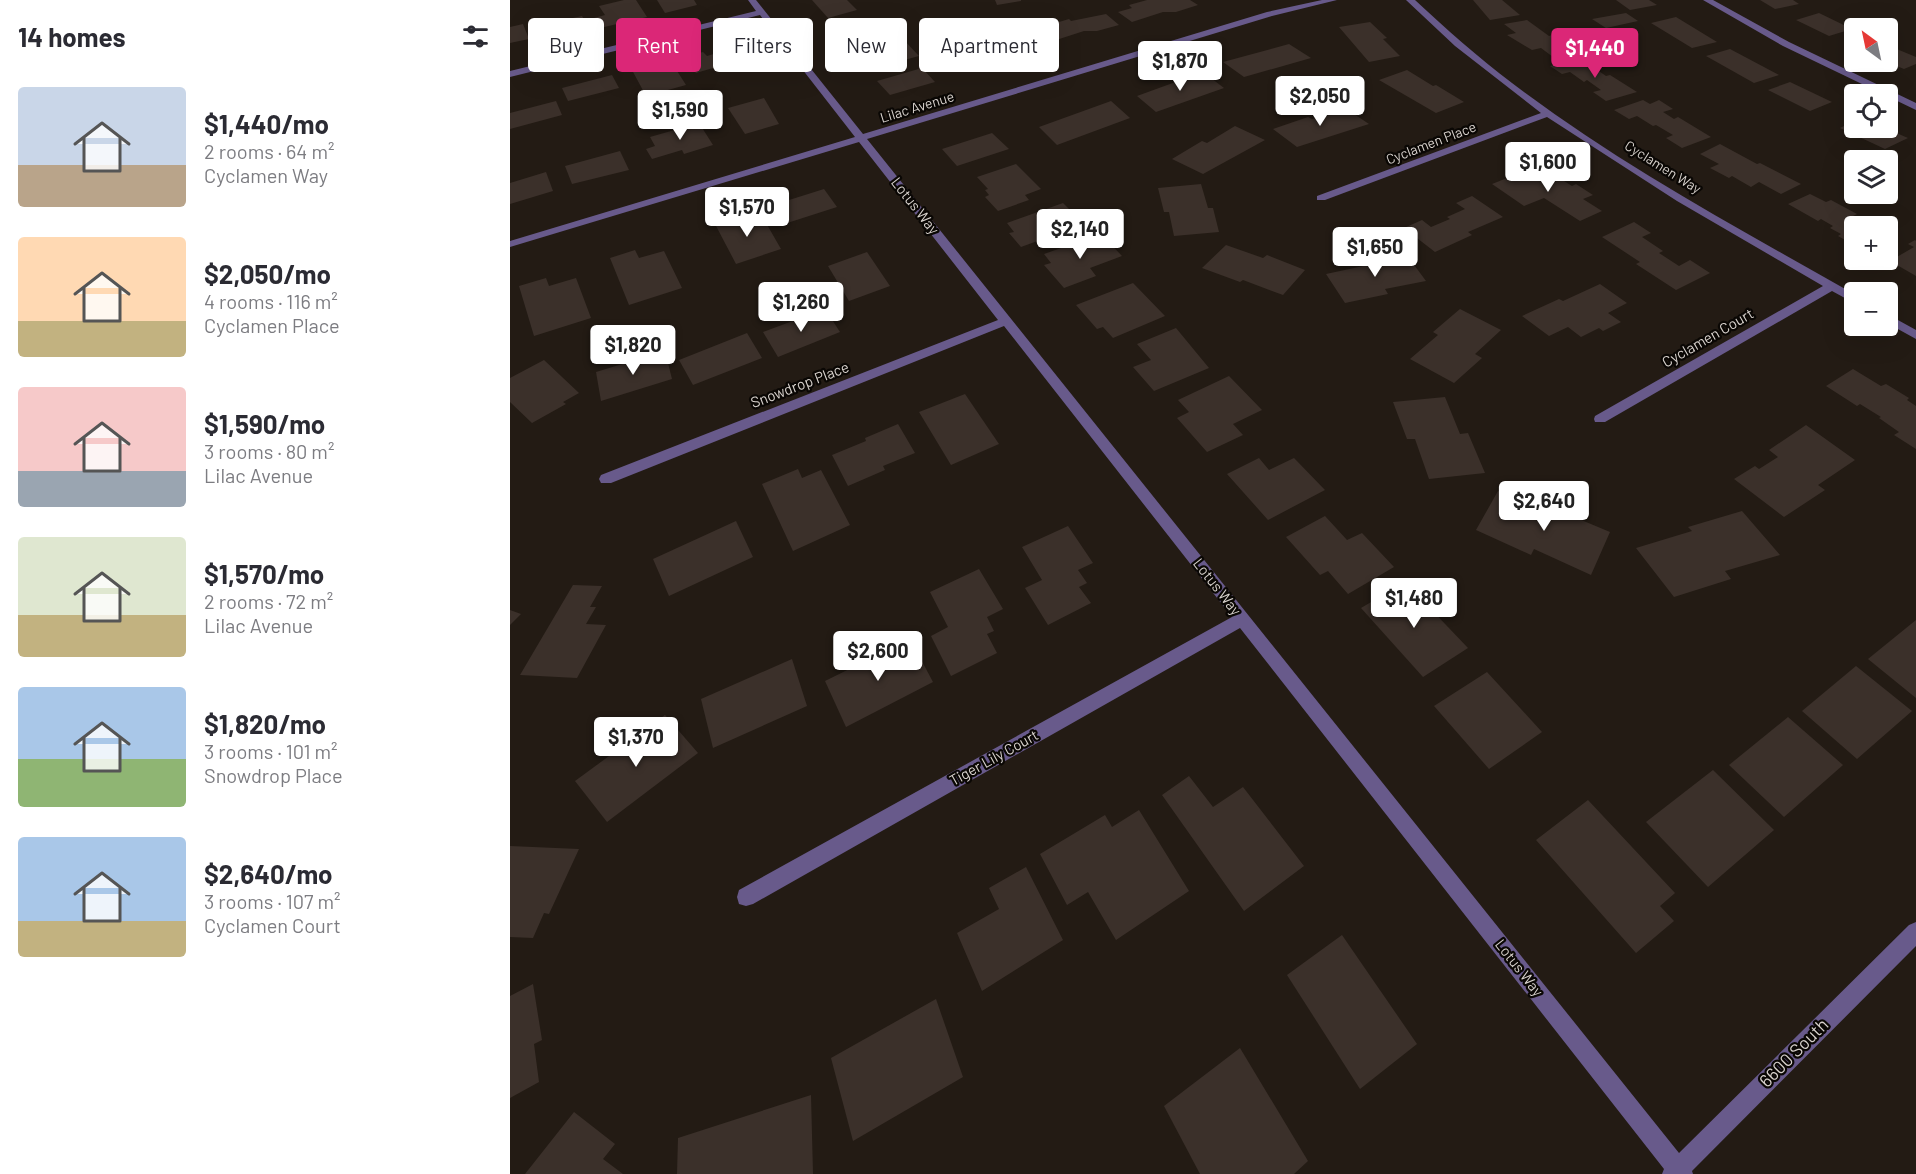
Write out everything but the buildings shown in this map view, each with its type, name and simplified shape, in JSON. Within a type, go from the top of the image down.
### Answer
[{"type":"street","name":"Lotus Way","points":[[752,0],[1678,1172]]},
{"type":"street","name":"Lilac Avenue","points":[[510,244],[1270,14],[1333,0]]},
{"type":"street","name":"Cyclamen Way","points":[[1410,0],[1468,52],[1549,112],[1675,193],[1844,293]]},
{"type":"street","points":[[1707,0],[1786,44],[1916,107]]},
{"type":"street","points":[[510,74],[762,12]]},
{"type":"street","name":"Cyclamen Place","points":[[1321,198],[1549,112]]},
{"type":"street","name":"Cyclamen Court","points":[[1600,419],[1832,286]]},
{"type":"street","name":"Snowdrop Place","points":[[606,479],[1006,321]]},
{"type":"street","points":[[1898,324],[1916,335]]},
{"type":"street","name":"Tiger Lily Court","points":[[747,897],[1242,619]]},
{"type":"street","name":"6600 South","points":[[1678,1172],[1916,932]]}]
